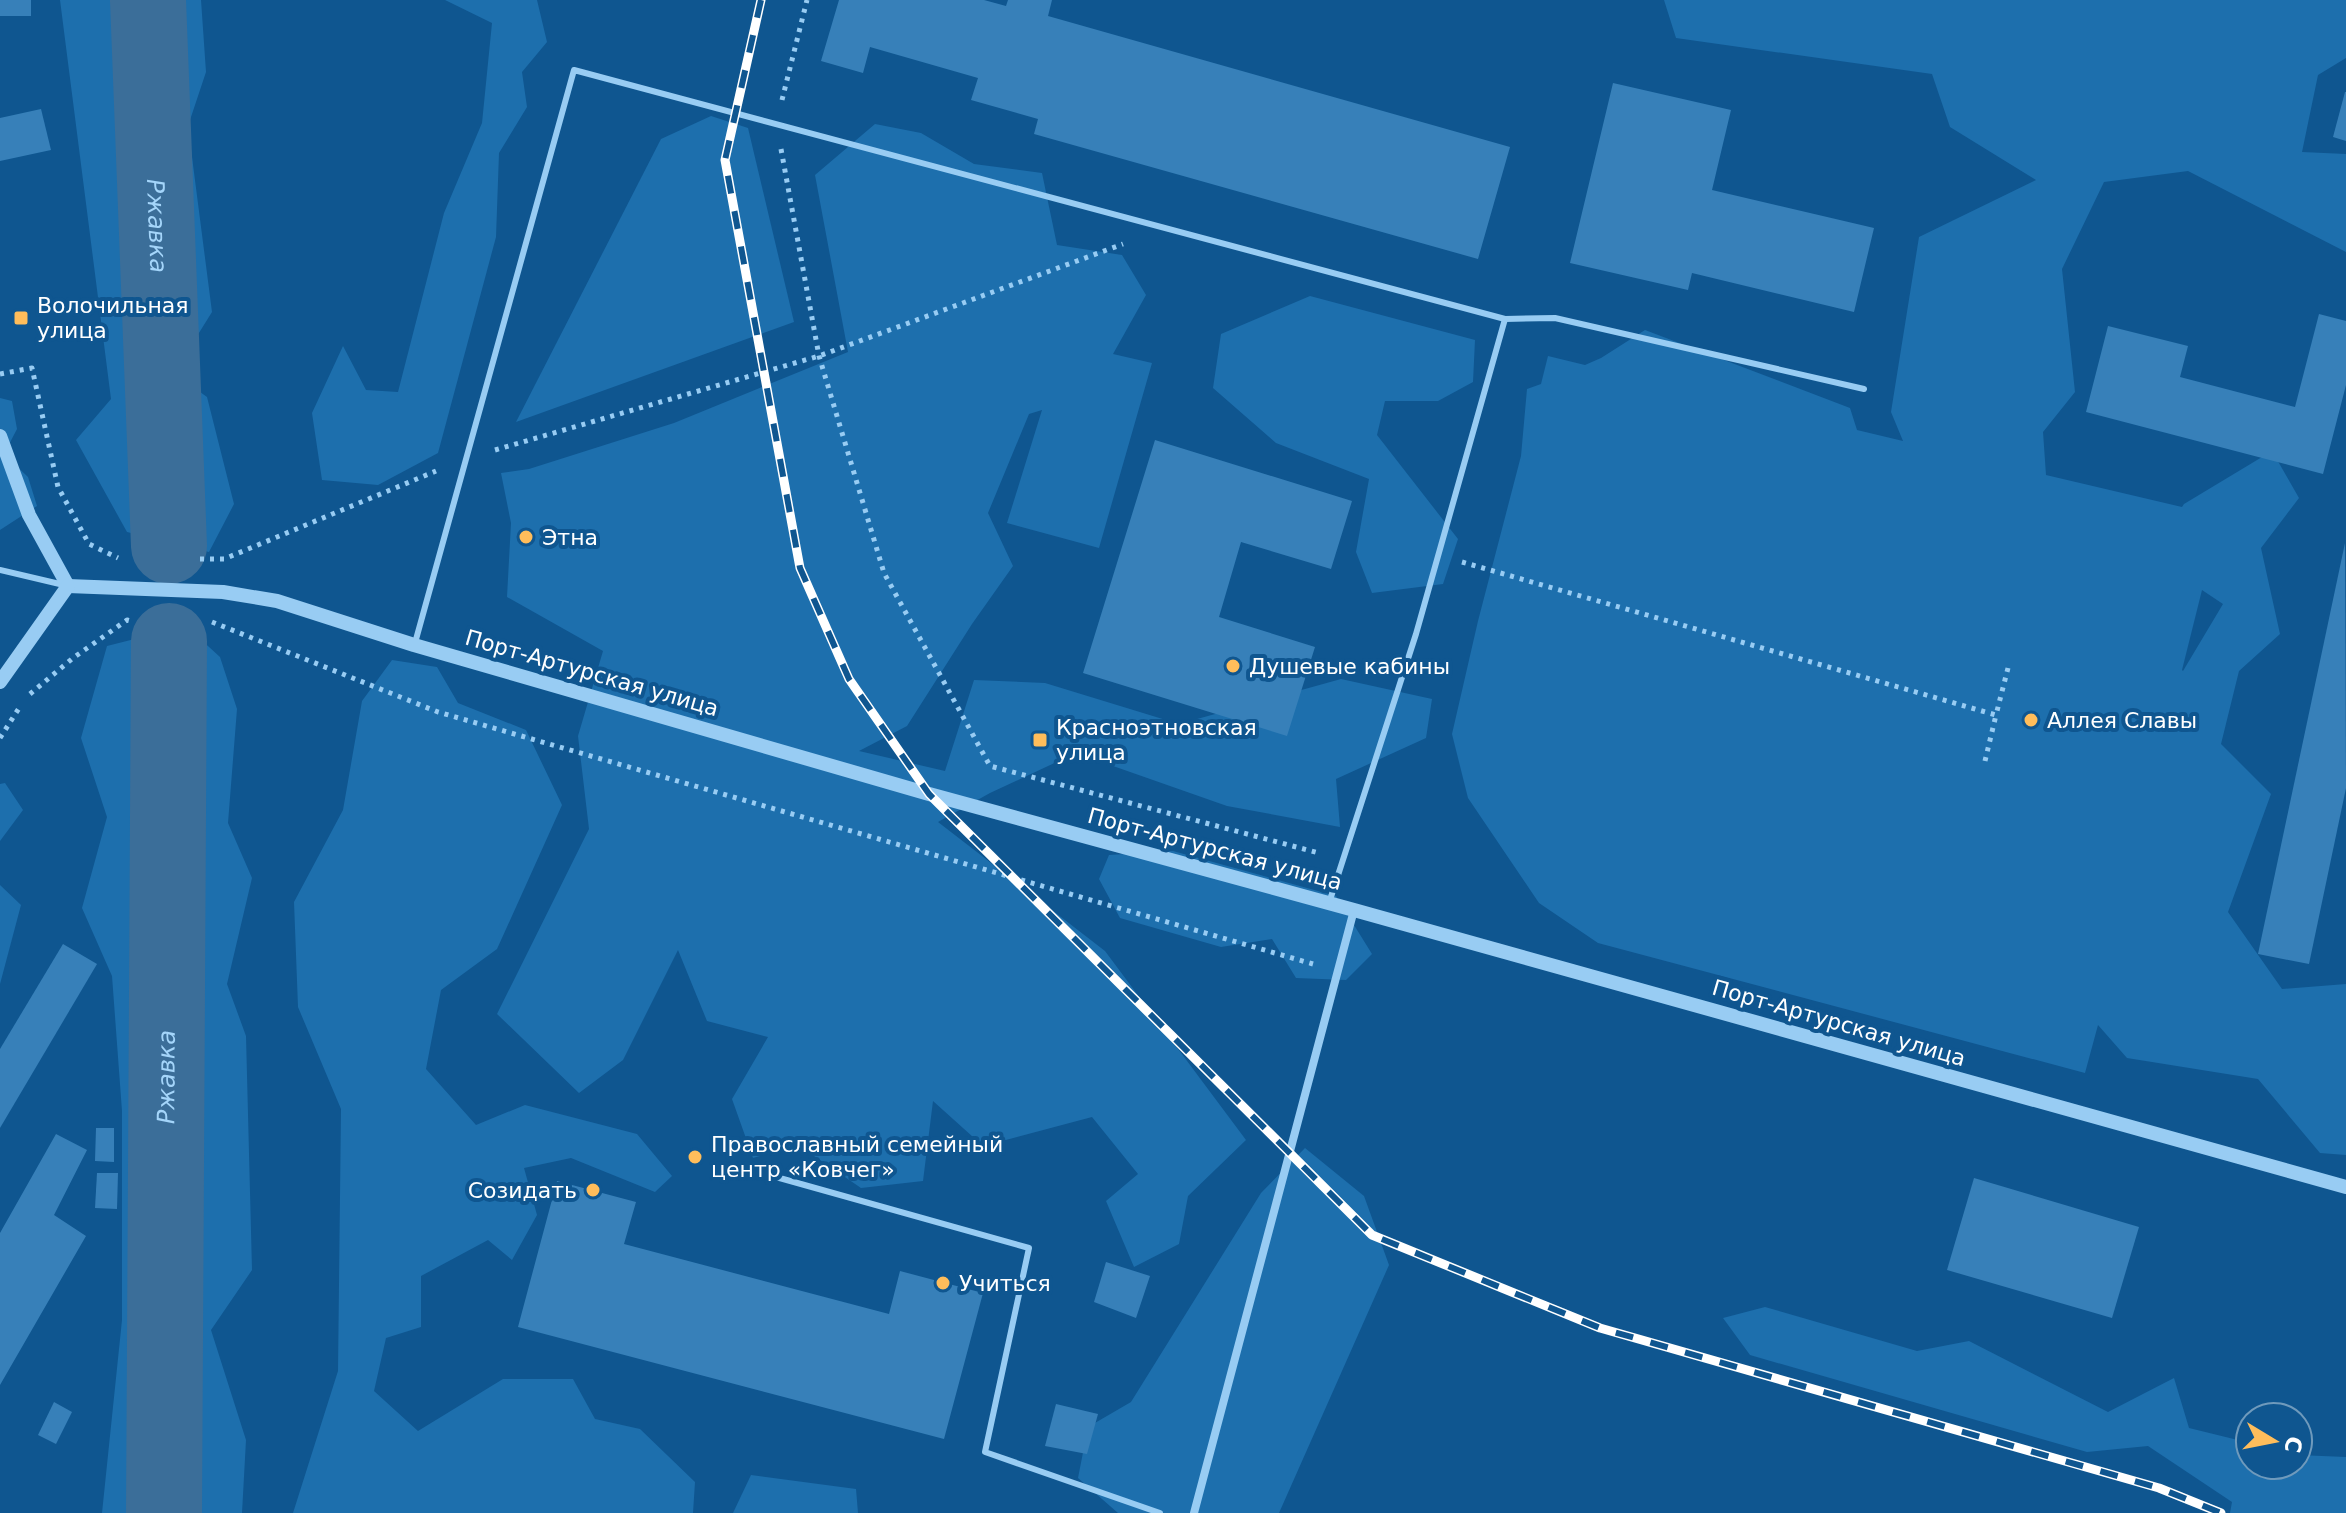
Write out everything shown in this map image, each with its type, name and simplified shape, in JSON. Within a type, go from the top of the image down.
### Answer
[{"type":"street","points":[[0,436],[29,515],[68,586],[0,682]]},
{"type":"street","name":"Порт-Артурская улица","points":[[68,586],[223,592],[277,601],[414,645],[929,794],[2346,1187]]},
{"type":"street","points":[[1194,1513],[1354,910]]},
{"type":"lane","points":[[414,645],[574,70],[1505,319],[1555,318],[1864,389]]},
{"type":"lane","points":[[1329,903],[1416,634],[1505,319]]},
{"type":"lane","points":[[0,570],[68,586]]},
{"type":"lane","points":[[776,1177],[1029,1248],[985,1452],[1160,1513]]},
{"type":"path","points":[[807,0],[776,125],[819,356],[884,573],[990,766],[1343,859]]},
{"type":"path","points":[[194,559],[224,559],[465,459],[819,356],[1165,228]]},
{"type":"path","points":[[0,374],[32,368],[58,487],[89,544],[119,558]]},
{"type":"path","points":[[1438,556],[1996,715]]},
{"type":"path","points":[[0,738],[25,698],[73,658],[127,620]]},
{"type":"path","points":[[209,621],[438,712],[1313,964]]},
{"type":"path","points":[[1985,761],[2008,668]]},
{"type":"shaded area","points":[[60,0],[201,0],[206,72],[188,126],[212,312],[174,373],[207,397],[234,504],[209,552],[127,532],[76,440],[111,399]]},
{"type":"shaded area","points":[[445,0],[537,0],[547,42],[522,72],[527,107],[499,153],[496,237],[438,453],[378,485],[322,480],[312,413],[343,346],[366,390],[398,392],[444,213],[482,123],[492,23]]},
{"type":"shaded area","points":[[1664,0],[2346,0],[2346,58],[2318,75],[2302,152],[2346,154],[2346,252],[2188,171],[2104,182],[2062,269],[2075,392],[2043,432],[2046,475],[2182,507],[2272,451],[2299,498],[2261,548],[2280,634],[2239,671],[2221,744],[2271,794],[2228,912],[2282,989],[2346,984],[2346,1155],[2320,1153],[2258,1079],[2127,1058],[2098,1025],[2085,1073],[1598,943],[1539,903],[1468,798],[1452,734],[1521,456],[1527,389],[1541,384],[1548,356],[1585,365],[1645,330],[1850,408],[1857,430],[1903,441],[1891,412],[1919,237],[2036,180],[1950,127],[1932,74],[1676,38]],"holes":[[[2202,590],[2223,604],[2183,671]]]},
{"type":"shaded area","points":[[711,116],[748,128],[794,322],[516,422],[661,139]]},
{"type":"shaded area","points":[[875,124],[921,133],[974,164],[1042,173],[1057,245],[1122,255],[1146,295],[1113,354],[1152,363],[1099,548],[1007,523],[1042,410],[1029,414],[988,513],[1013,566],[907,726],[859,751],[945,771],[974,680],[1045,683],[1179,724],[1341,679],[1432,699],[1426,738],[1336,779],[1340,827],[1227,806],[1076,753],[990,793],[938,822],[1105,951],[1246,1140],[1188,1196],[1179,1244],[1134,1267],[1106,1201],[1138,1174],[1092,1117],[983,1146],[933,1101],[923,1181],[861,1188],[798,1145],[753,1158],[732,1099],[768,1037],[707,1021],[678,950],[623,1060],[579,1093],[497,1014],[589,829],[578,736],[603,651],[507,597],[511,523],[501,473],[529,469],[674,423],[848,352],[815,175]]},
{"type":"shaded area","points":[[1310,296],[1475,340],[1473,382],[1438,401],[1385,401],[1377,435],[1458,539],[1443,584],[1372,593],[1356,552],[1369,479],[1276,443],[1213,388],[1221,334]]},
{"type":"shaded area","points":[[0,398],[12,401],[17,429],[4,454],[28,477],[37,506],[0,530]]},
{"type":"shaded area","points":[[186,626],[220,657],[237,709],[228,823],[252,878],[227,984],[246,1036],[252,1270],[211,1330],[246,1440],[242,1513],[102,1513],[122,1320],[122,1111],[112,976],[82,908],[107,817],[81,738],[107,646]]},
{"type":"shaded area","points":[[392,660],[437,667],[458,703],[526,730],[562,805],[497,949],[441,990],[426,1069],[476,1125],[525,1105],[637,1134],[672,1176],[655,1192],[571,1158],[524,1168],[537,1215],[512,1260],[488,1240],[421,1276],[421,1327],[386,1338],[374,1391],[418,1431],[503,1379],[573,1379],[595,1419],[640,1429],[695,1482],[693,1513],[293,1513],[338,1371],[341,1109],[298,1007],[294,902],[343,810],[362,701]]},
{"type":"shaded area","points":[[5,783],[23,810],[0,841],[0,784]]},
{"type":"shaded area","points":[[1173,851],[1336,896],[1372,954],[1346,980],[1296,978],[1272,939],[1221,947],[1120,918],[1099,879],[1109,855]]},
{"type":"shaded area","points":[[0,885],[21,905],[0,984]]},
{"type":"shaded area","points":[[1305,1148],[1364,1196],[1389,1265],[1279,1513],[1118,1513],[1078,1478],[1088,1427],[1131,1402],[1261,1193]]},
{"type":"shaded area","points":[[1765,1307],[1917,1351],[1969,1341],[2108,1412],[2174,1378],[2189,1428],[2234,1439],[2234,1481],[2314,1481],[2314,1456],[2346,1457],[2346,1513],[2230,1513],[2232,1502],[2148,1446],[2087,1452],[1750,1355],[1723,1318]]},
{"type":"shaded area","points":[[751,1475],[856,1489],[858,1513],[733,1513]]},
{"type":"building","points":[[0,0],[31,0],[31,16],[0,16]]},
{"type":"building","points":[[839,0],[984,0],[1006,6],[1008,0],[1052,0],[1048,16],[1510,147],[1478,259],[1034,134],[1038,119],[971,100],[978,78],[870,47],[863,73],[821,61]]},
{"type":"building","points":[[1613,83],[1731,110],[1712,190],[1874,228],[1854,312],[1692,273],[1688,290],[1570,263]]},
{"type":"building","points":[[2346,92],[2346,141],[2333,137]]},
{"type":"building","points":[[41,109],[51,150],[0,161],[0,118]]},
{"type":"building","points":[[2319,314],[2346,321],[2346,385],[2323,474],[2086,412],[2108,326],[2188,346],[2180,377],[2295,407]]},
{"type":"building","points":[[1155,440],[1352,501],[1331,569],[1241,542],[1219,617],[1315,647],[1287,736],[1083,673]]},
{"type":"building","points":[[2345,543],[2346,788],[2309,964],[2258,954]]},
{"type":"building","points":[[63,944],[97,964],[0,1128],[0,1049]]},
{"type":"building","points":[[96,1128],[114,1128],[114,1162],[95,1161]]},
{"type":"building","points":[[56,1134],[87,1150],[54,1215],[86,1236],[0,1385],[0,1233]]},
{"type":"building","points":[[97,1173],[118,1173],[117,1209],[95,1208]]},
{"type":"building","points":[[1974,1178],[2139,1227],[2112,1318],[1947,1270]]},
{"type":"building","points":[[557,1181],[636,1202],[624,1244],[889,1314],[900,1271],[983,1293],[944,1439],[518,1327]]},
{"type":"building","points":[[1106,1262],[1150,1276],[1136,1318],[1094,1302]]},
{"type":"building","points":[[54,1402],[72,1412],[56,1444],[38,1435]]},
{"type":"building","points":[[1056,1404],[1098,1414],[1087,1454],[1045,1446]]},
{"type":"waterway","name":"Ржавка","points":[[148,0],[169,546]]},
{"type":"waterway","name":"Ржавка","points":[[164,1513],[169,641]]},
{"type":"railway","points":[[761,0],[725,160],[800,568],[849,679],[929,794],[1372,1235],[1600,1328],[2159,1488],[2221,1513]]},
{"type":"place","name":"Волочильная улица","points":[[21,318]]},
{"type":"place","name":"Этна","points":[[526,537]]},
{"type":"place","name":"Душевые кабины","points":[[1233,666]]},
{"type":"place","name":"Аллея Славы","points":[[2031,720]]},
{"type":"place","name":"Красноэтновская улица","points":[[1040,740]]},
{"type":"place","name":"Православный семейный центр «Ковчег»","points":[[695,1157]]},
{"type":"place","name":"Созидать","points":[[593,1190]]},
{"type":"place","name":"Учиться","points":[[943,1283]]}]
